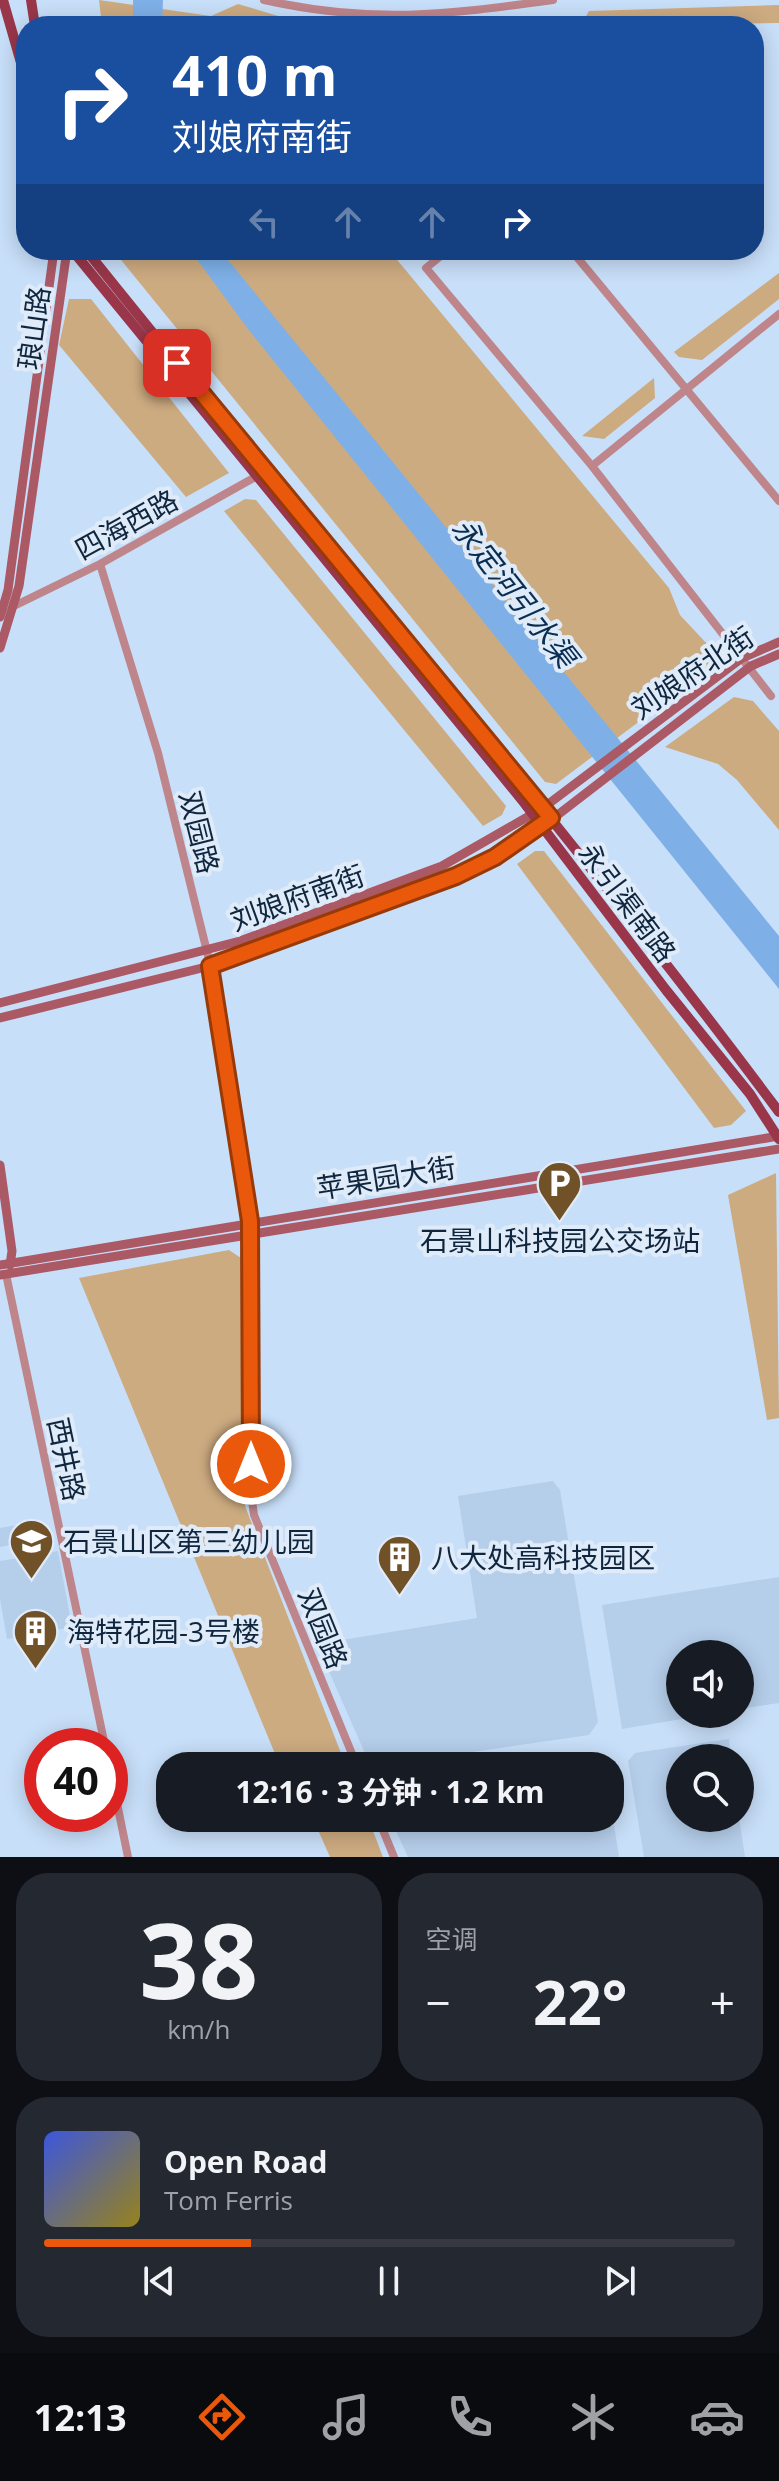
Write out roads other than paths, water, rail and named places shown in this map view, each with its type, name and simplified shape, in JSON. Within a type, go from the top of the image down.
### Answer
[{"type":"main road","points":[[3,0],[16,45]]},
{"type":"main road","name":"琅山路","points":[[0,617],[8,590],[53,260]]},
{"type":"main road","name":"琅山路","points":[[0,648],[14,606],[68,260]]},
{"type":"main road","name":"永引渠南路","points":[[78,260],[533,815],[750,1094],[779,1137]]},
{"type":"main road","name":"永引渠南路","points":[[94,260],[268,477],[543,808],[779,1112]]},
{"type":"main road","name":"刘娘府北街","points":[[585,775],[742,658],[779,642]]},
{"type":"main road","name":"刘娘府北街","points":[[594,785],[751,666],[779,654]]},
{"type":"main road","name":"刘娘府南街","points":[[0,1003],[207,951],[442,866],[533,815],[585,775]]},
{"type":"main road","name":"刘娘府南街","points":[[0,1018],[210,966],[456,876],[495,857],[542,827],[594,785]]},
{"type":"main road","name":"苹果园大街","points":[[3,1269],[250,1221],[779,1137]]},
{"type":"main road","points":[[745,1142],[754,1147],[748,1154]]},
{"type":"main road","name":"苹果园大街","points":[[3,1269],[779,1149]]},
{"type":"main road","points":[[0,1165],[3,1269]]},
{"type":"street","points":[[264,0],[353,16],[396,16],[459,13],[553,0]]},
{"type":"street","points":[[436,260],[426,268],[592,466],[751,666],[771,696]]},
{"type":"street","points":[[579,260],[779,501]]},
{"type":"street","points":[[592,466],[779,314]]},
{"type":"street","name":"四海西路","points":[[14,606],[100,564],[257,476]]},
{"type":"street","name":"双园路","points":[[100,564],[158,753],[210,966],[250,1221],[251,1493],[254,1515],[351,1752]]},
{"type":"street","name":"西井路","points":[[3,1269],[101,1728]]},
{"type":"street","points":[[123,1832],[128,1857]]},
{"type":"street","points":[[384,1832],[394,1857]]},
{"type":"water","points":[[133,0],[163,0],[162,16],[133,16]]},
{"type":"water","points":[[197,260],[228,260],[779,936],[779,989],[248,329]]},
{"type":"place","name":"石景山科技园公交场站","points":[[560,1222]]},
{"type":"place","name":"石景山区第三幼儿园","points":[[32,1580]]},
{"type":"place","name":"八大处高科技园区","points":[[400,1596]]},
{"type":"place","name":"海特花园-3号楼","points":[[36,1670]]},
{"type":"water label","name":"永定河引水渠","points":[[515,592]]}]
